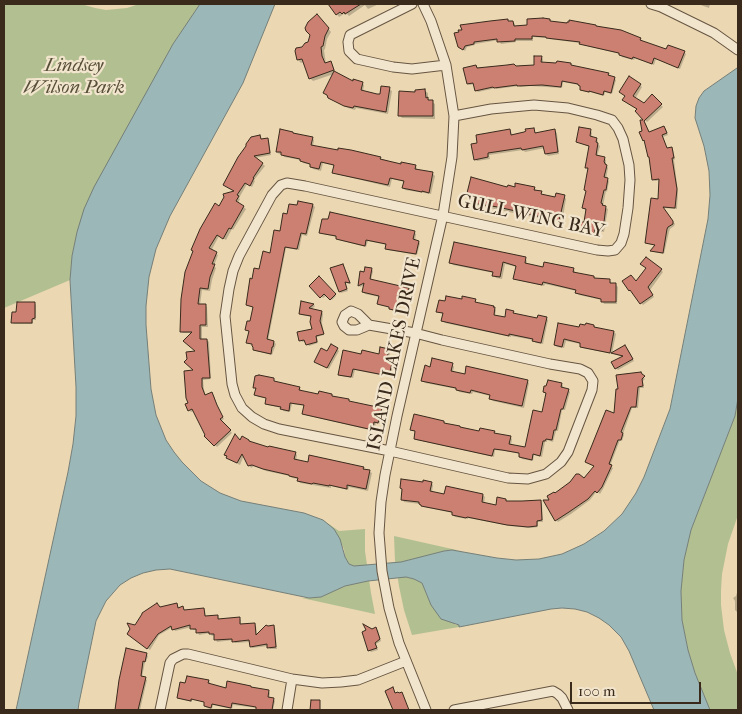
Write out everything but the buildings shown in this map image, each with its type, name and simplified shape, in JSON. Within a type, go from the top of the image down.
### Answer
[{"type":"street","points":[[412,4],[350,35],[348,42],[349,51],[357,59],[393,67],[412,69],[446,65]]},
{"type":"street","name":"ISLAND LAKES DRIVE","points":[[422,4],[431,21],[446,65],[454,116],[452,157],[443,215],[390,451],[381,502],[379,533],[382,571],[394,626],[426,710]]},
{"type":"street","points":[[651,4],[661,5],[714,33],[738,49]]},
{"type":"street","name":"GULL WING BAY","points":[[443,215],[608,251],[615,250],[621,243],[630,196],[626,150],[612,120],[568,108],[534,105],[491,109],[454,116]]},
{"type":"street","points":[[369,325],[580,369],[588,373],[593,381],[592,390],[568,452],[561,462],[546,474],[528,479],[508,478],[390,451],[279,429],[264,424],[252,417],[242,408],[235,395],[232,384],[225,316],[228,289],[239,256],[272,195],[281,185],[287,183],[305,186],[443,215]]},
{"type":"street","points":[[160,710],[170,663],[173,659],[183,654],[292,679],[322,683],[358,680],[406,661]]},
{"type":"street","points":[[287,710],[292,679]]},
{"type":"street","points":[[454,710],[553,691],[562,698],[568,710]]},
{"type":"green space","name":"Lindsey Wilson Park","points":[[4,4],[81,4],[106,10],[127,8],[139,4],[200,4],[173,44],[77,232],[70,280],[4,308]]},
{"type":"green space","points":[[738,398],[738,515],[728,544],[722,574],[721,605],[724,630],[738,675],[738,710],[710,710],[688,650],[682,620],[681,591],[684,560],[691,530],[735,416]]},
{"type":"green space","points":[[323,520],[339,531],[365,529],[365,551],[375,614],[302,598],[321,597],[345,586],[368,581],[354,566],[349,564],[334,529]]},
{"type":"green space","points":[[394,536],[461,551],[444,551],[398,563],[406,577],[422,583],[431,605],[456,625],[459,625],[459,627],[412,635],[399,586]]},
{"type":"water","points":[[200,4],[275,4],[243,83],[170,216],[156,249],[149,277],[146,325],[151,389],[156,415],[166,440],[174,452],[201,481],[220,493],[241,501],[304,513],[323,520],[334,529],[340,539],[345,557],[349,564],[354,566],[401,562],[452,550],[516,560],[539,559],[562,554],[584,544],[604,531],[622,514],[644,477],[670,409],[708,219],[709,171],[704,146],[695,118],[696,106],[704,91],[738,69],[738,398],[735,416],[691,530],[684,560],[681,591],[682,620],[688,650],[710,710],[654,710],[629,651],[621,637],[609,625],[587,612],[575,609],[551,609],[459,627],[459,625],[441,619],[431,605],[422,583],[406,577],[368,581],[345,586],[321,597],[309,598],[170,569],[143,573],[131,578],[120,585],[106,601],[96,621],[78,710],[16,710],[73,444],[76,416],[76,387],[70,280],[77,232],[84,209],[94,187],[173,44]]}]
